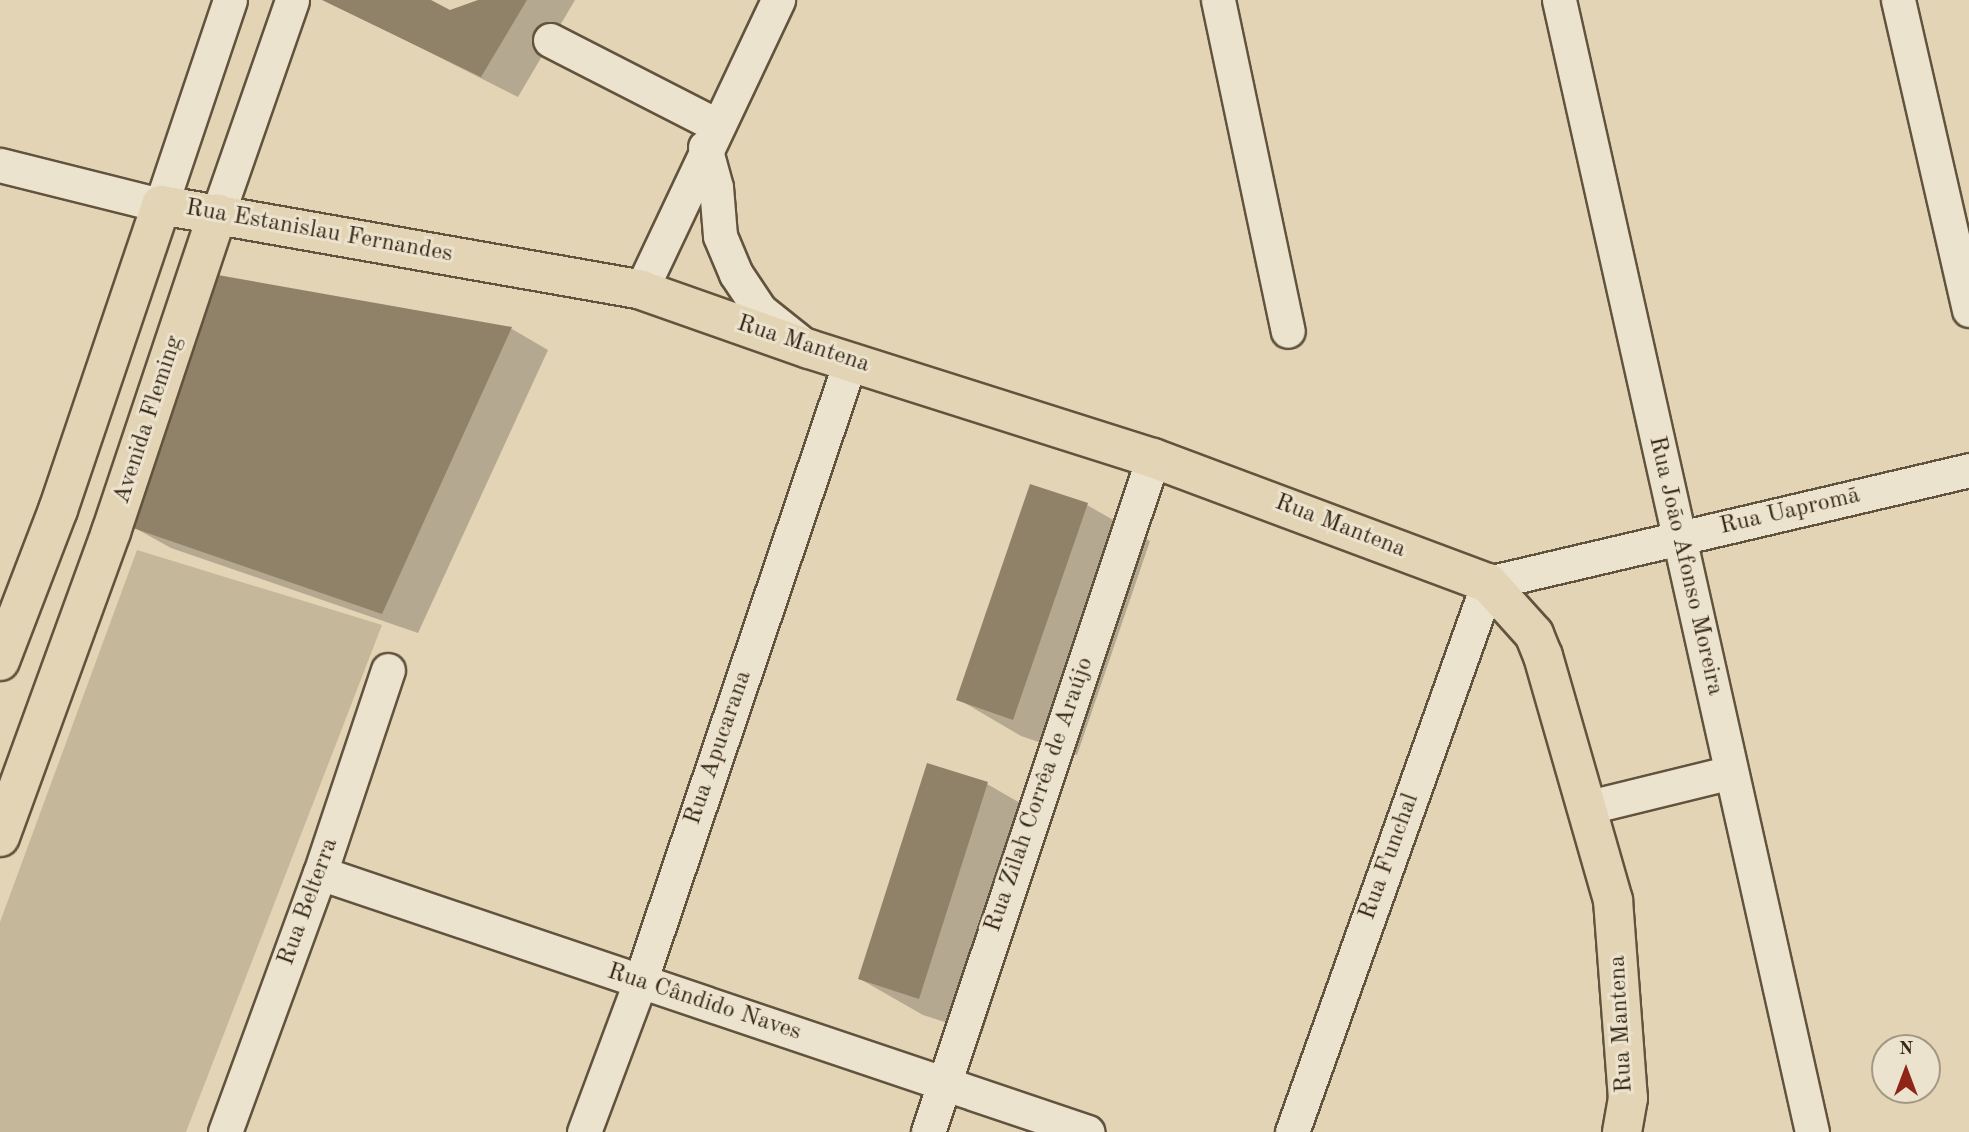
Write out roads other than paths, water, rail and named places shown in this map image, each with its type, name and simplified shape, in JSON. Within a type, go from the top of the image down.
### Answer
[{"type":"main road","name":"Rua Estanislau Fernandes","points":[[161,205],[640,290]]},
{"type":"main road","points":[[0,661],[10,603],[161,205]]},
{"type":"main road","name":"Avenida Fleming","points":[[0,837],[111,532],[218,213]]},
{"type":"main road","name":"Rua Mantena","points":[[640,290],[808,349],[1153,457],[1488,583],[1534,634],[1589,807],[1613,900],[1621,977],[1628,1098],[1622,1132]]},
{"type":"street","points":[[161,205],[230,0]]},
{"type":"street","name":"Avenida Fleming","points":[[218,213],[292,0]]},
{"type":"street","points":[[640,290],[710,136],[778,0]]},
{"type":"street","points":[[1218,0],[1288,331]]},
{"type":"street","name":"Rua João Afonso Moreira","points":[[1559,0],[1812,1132]]},
{"type":"street","points":[[1898,0],[1969,310]]},
{"type":"street","points":[[550,40],[710,136]]},
{"type":"street","points":[[710,136],[720,236],[736,274],[761,310],[808,349]]},
{"type":"street","name":"Rua Estanislau Fernandes","points":[[0,165],[161,205]]},
{"type":"street","name":"Rua Apucarana","points":[[584,1132],[640,982],[850,362]]},
{"type":"street","name":"Rua Zilah Corrêa de Araújo","points":[[929,1132],[1153,457]]},
{"type":"street","name":"Rua Uapromã","points":[[1488,583],[1969,470]]},
{"type":"street","name":"Rua Funchal","points":[[1292,1132],[1488,583]]},
{"type":"street","name":"Rua Belterra","points":[[225,1132],[320,873],[388,670]]},
{"type":"street","points":[[1589,807],[1731,772]]},
{"type":"street","name":"Rua Cândido Naves","points":[[320,873],[1088,1132]]}]
